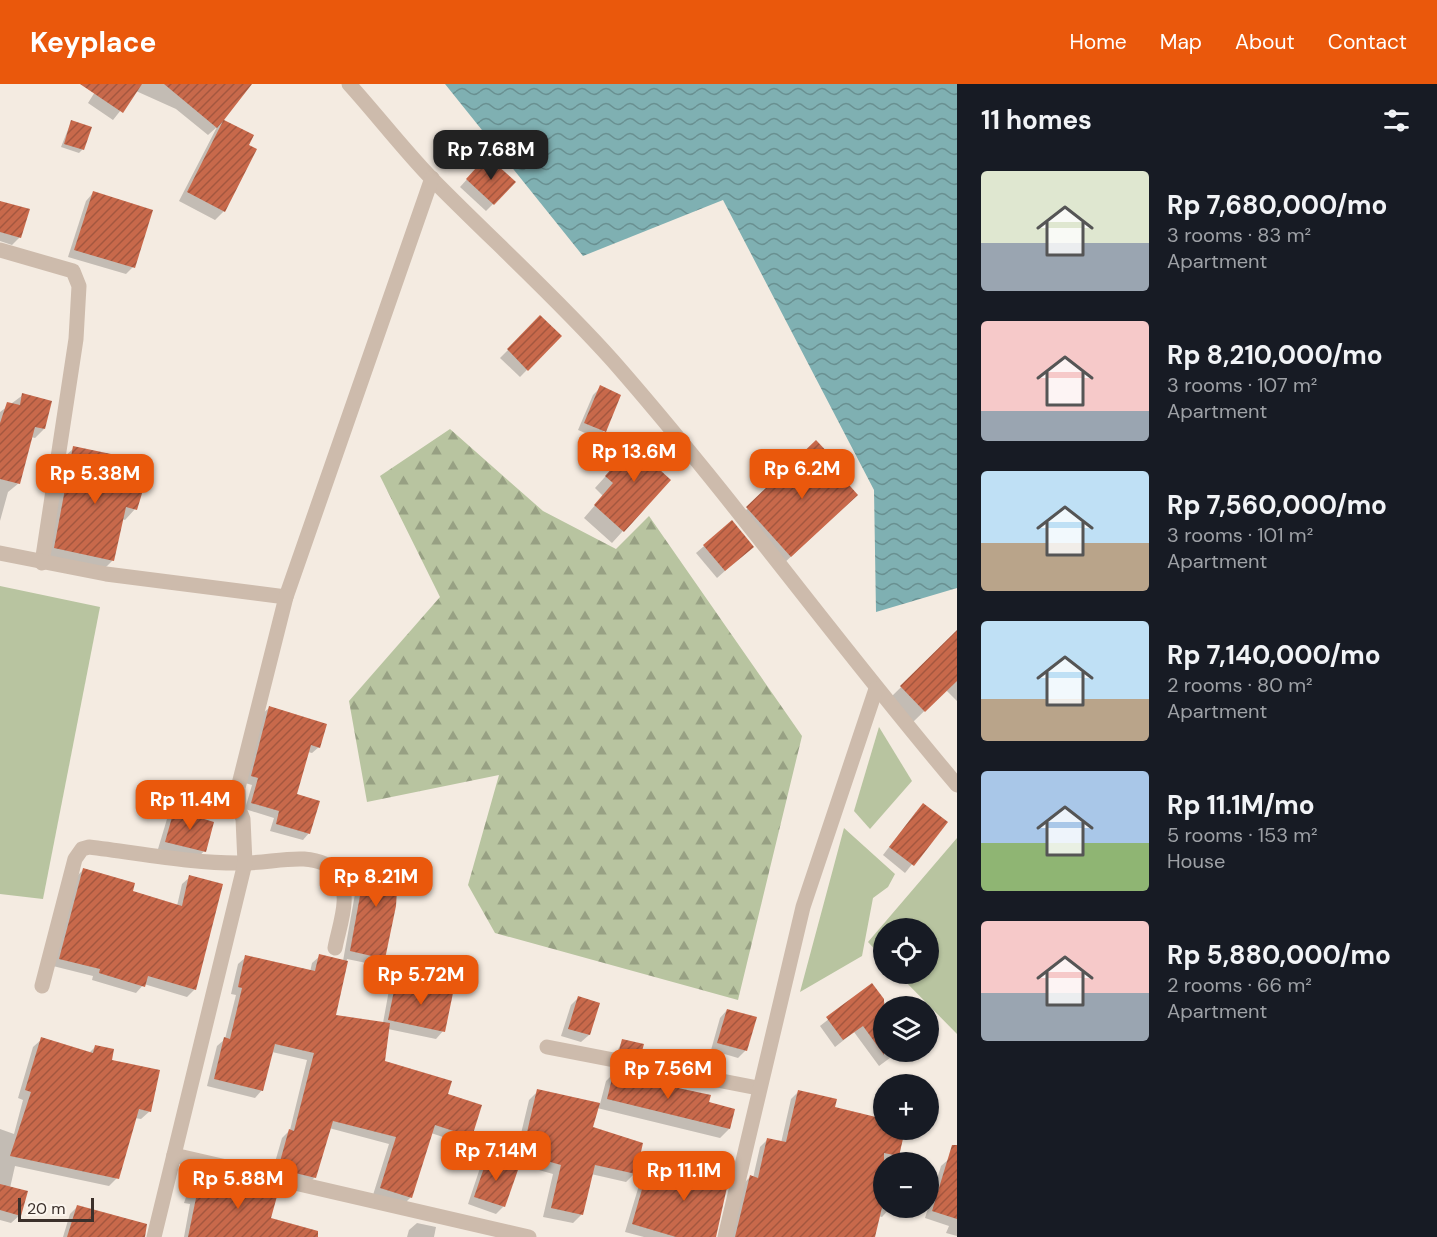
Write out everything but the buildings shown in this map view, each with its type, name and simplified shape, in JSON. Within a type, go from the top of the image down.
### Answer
[{"type":"street","points":[[349,84],[432,178],[523,266],[612,360],[702,467],[876,689],[957,785]]},
{"type":"street","points":[[154,1237],[245,863],[243,819],[238,799],[240,776],[286,597],[432,178]]},
{"type":"street","points":[[0,250],[73,271],[79,286],[76,339],[42,563]]},
{"type":"street","points":[[0,553],[106,574],[286,597]]},
{"type":"street","points":[[725,1237],[758,1088],[803,907],[876,689]]},
{"type":"street","points":[[42,986],[75,859],[82,849],[89,847],[245,863],[304,859],[331,867],[339,875],[345,894],[335,948]]},
{"type":"street","points":[[548,1047],[758,1088]]},
{"type":"street","points":[[174,1155],[529,1237]]},
{"type":"green space","points":[[450,429],[543,511],[616,549],[649,516],[802,736],[738,1000],[495,933],[468,885],[499,775],[367,802],[349,701],[440,597],[380,476]]},
{"type":"green space","points":[[0,586],[100,607],[43,899],[0,894]]},
{"type":"green space","points":[[879,727],[912,781],[870,829],[854,811]]},
{"type":"green space","points":[[844,828],[895,874],[888,887],[873,898],[862,956],[800,992]]},
{"type":"green space","points":[[957,838],[957,1034],[939,1016],[939,996],[920,996],[908,984],[939,984],[939,918],[889,918]]},
{"type":"green space","points":[[873,936],[873,947],[868,942]]},
{"type":"water","points":[[445,84],[957,84],[957,588],[876,612],[874,490],[723,200],[583,256]]}]
